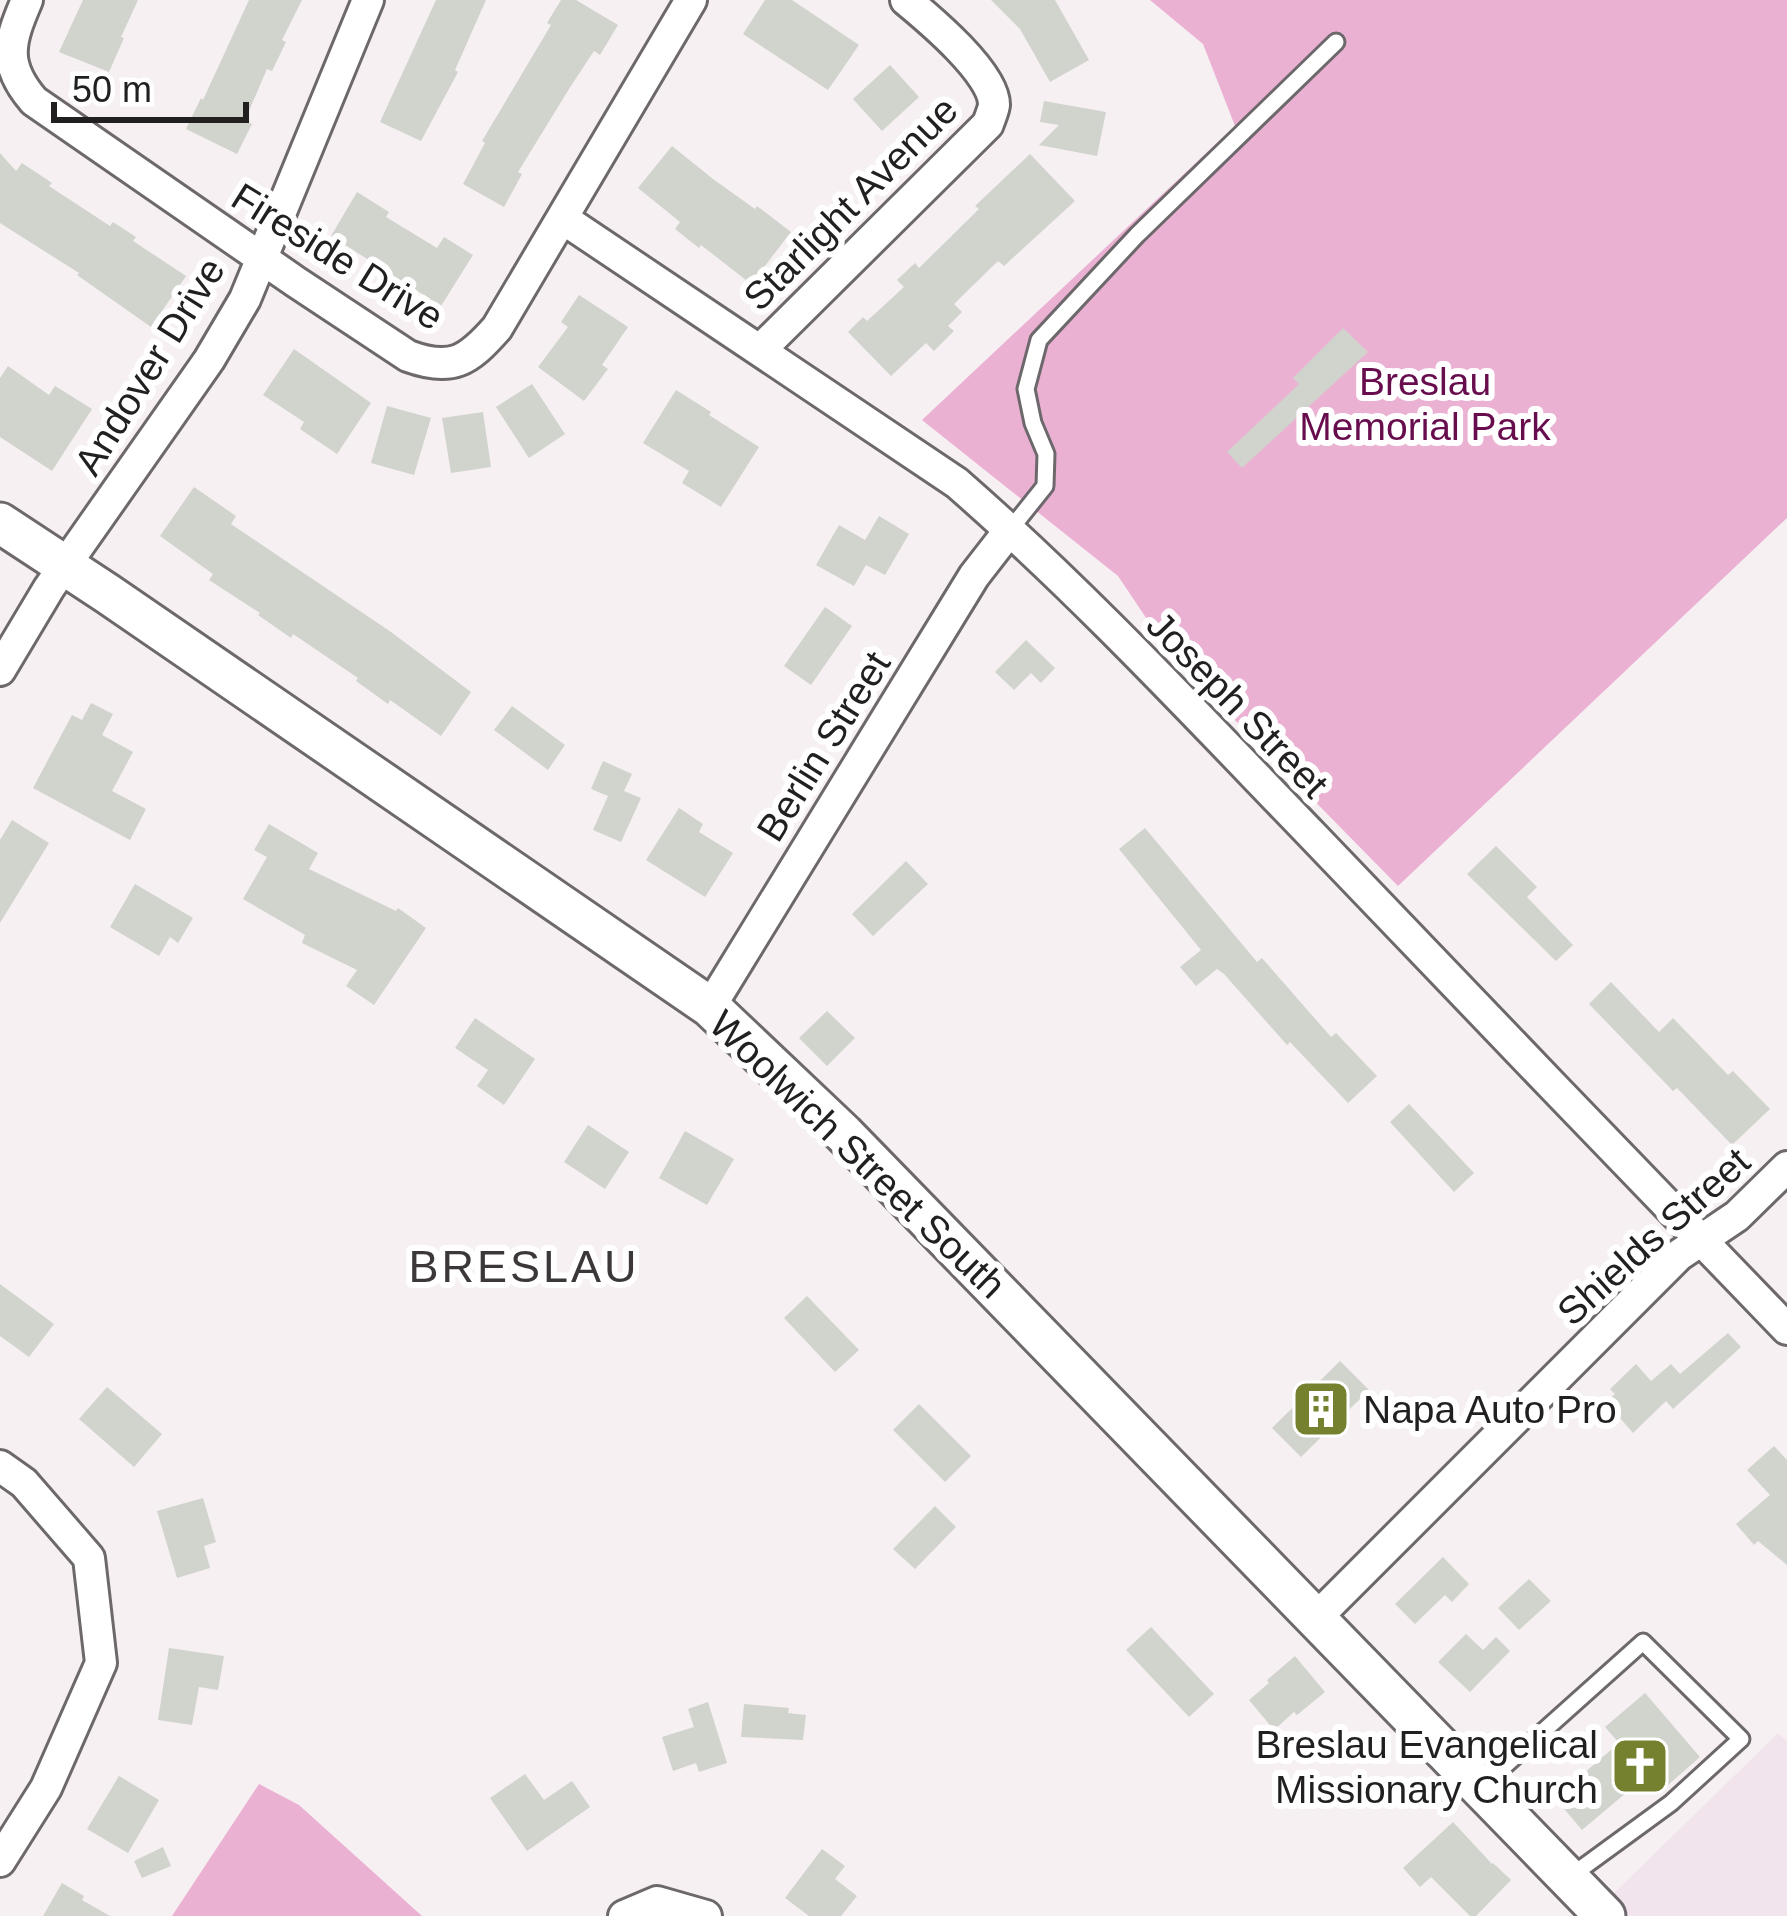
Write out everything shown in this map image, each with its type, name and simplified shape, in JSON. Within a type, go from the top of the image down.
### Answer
[{"type":"street","name":"Fireside Drive","points":[[27,0],[11,42],[11,59],[22,87],[34,101],[408,356],[448,363],[468,358],[497,328],[691,0]]},
{"type":"street","name":"Andover Drive","points":[[0,670],[245,298],[368,0]]},
{"type":"street","name":"Starlight Avenue","points":[[760,350],[988,124],[994,107],[992,92],[981,74],[906,0]]},
{"type":"street","name":"Joseph Street","points":[[562,218],[957,483],[1167,686],[1787,1329]]},
{"type":"street","name":"Woolwich Street South","points":[[0,523],[710,1007],[844,1134],[1605,1916]]},
{"type":"street","name":"Berlin Street","points":[[710,1007],[974,576],[1009,531]]},
{"type":"street","name":"Shields Street","points":[[1317,1617],[1679,1256],[1737,1216],[1787,1167]]},
{"type":"street","points":[[0,1466],[24,1483],[89,1558],[100,1663],[46,1788],[0,1861]]},
{"type":"street","points":[[624,1916],[657,1902],[706,1916]]},
{"type":"lane","points":[[1009,531],[1045,486],[1046,454],[1026,389],[1040,340],[1137,235],[1336,43]]},
{"type":"lane","points":[[1480,1787],[1642,1642],[1741,1739],[1671,1803],[1568,1878]]},
{"type":"shaded area","points":[[1778,1733],[1787,1741],[1787,1916],[1630,1916],[1611,1896]]},
{"type":"green space","name":"Breslau Memorial Park","points":[[1150,0],[1787,0],[1787,518],[1398,886],[1171,655],[1118,576],[922,420],[1235,126],[1203,44]]},
{"type":"green space","points":[[259,1784],[299,1805],[422,1916],[172,1916]]},
{"type":"building","points":[[83,0],[138,0],[109,72],[59,52]]},
{"type":"building","points":[[249,0],[302,0],[245,120],[252,124],[237,154],[186,129]]},
{"type":"building","points":[[436,0],[486,0],[458,72],[421,141],[380,122]]},
{"type":"building","points":[[561,0],[576,0],[618,25],[600,55],[594,51],[569,89],[518,172],[522,174],[504,207],[463,184]]},
{"type":"building","points":[[765,0],[792,0],[859,45],[828,90],[743,34]]},
{"type":"building","points":[[991,0],[1055,0],[1089,60],[1050,82],[1020,29]]},
{"type":"building","points":[[890,65],[919,97],[882,131],[853,99]]},
{"type":"building","points":[[1044,101],[1106,112],[1097,156],[1039,145],[1059,125],[1040,122]]},
{"type":"building","points":[[672,146],[791,232],[751,284],[675,229],[680,222],[638,188]]},
{"type":"building","points":[[0,153],[16,171],[22,163],[110,226],[113,222],[136,237],[133,241],[186,276],[151,327],[79,273],[0,223]]},
{"type":"building","points":[[1030,154],[1075,201],[1004,266],[998,261],[954,304],[962,312],[948,326],[954,331],[934,351],[926,343],[891,376],[848,332],[904,287],[897,280],[915,263],[919,268]]},
{"type":"building","points":[[357,192],[389,212],[386,217],[437,248],[444,237],[473,255],[441,306],[331,236]]},
{"type":"building","points":[[579,295],[628,327],[602,365],[608,369],[584,401],[538,367],[568,327],[561,322]]},
{"type":"building","points":[[1343,328],[1368,352],[1242,468],[1227,452],[1299,384],[1293,378]]},
{"type":"building","points":[[294,349],[371,403],[337,454],[300,429],[304,422],[263,395]]},
{"type":"building","points":[[8,366],[49,395],[55,386],[92,409],[52,471],[0,437],[0,378]]},
{"type":"building","points":[[532,384],[565,434],[529,458],[496,407]]},
{"type":"building","points":[[676,390],[759,447],[721,507],[682,483],[689,471],[643,443]]},
{"type":"building","points":[[387,406],[431,418],[414,475],[371,463]]},
{"type":"building","points":[[483,412],[491,467],[451,473],[442,418]]},
{"type":"building","points":[[194,487],[236,516],[231,524],[471,692],[441,736],[258,615],[209,580],[213,574],[160,536]]},
{"type":"building","points":[[879,516],[909,534],[885,575],[866,565],[854,586],[816,565],[839,525],[865,540]]},
{"type":"building","points":[[825,607],[852,626],[811,685],[784,666]]},
{"type":"building","points":[[1026,640],[1055,668],[1041,683],[1031,673],[1014,690],[995,672]]},
{"type":"building","points":[[91,703],[113,714],[102,735],[133,752],[112,791],[146,809],[130,840],[33,788],[72,715],[82,720]]},
{"type":"building","points":[[512,706],[565,745],[548,770],[494,730]]},
{"type":"building","points":[[603,761],[632,774],[624,791],[641,798],[621,842],[593,830],[608,796],[591,789]]},
{"type":"building","points":[[679,808],[703,824],[699,832],[733,853],[705,897],[646,860]]},
{"type":"building","points":[[12,820],[49,843],[0,923],[0,840]]},
{"type":"building","points":[[269,824],[318,853],[309,869],[398,908],[426,928],[374,1005],[346,986],[357,970],[302,943],[305,935],[243,899],[267,857],[254,850]]},
{"type":"building","points":[[1145,828],[1257,962],[1262,958],[1331,1037],[1336,1033],[1377,1076],[1348,1103],[1290,1042],[1287,1045],[1224,974],[1217,969],[1196,986],[1180,967],[1201,950],[1119,849]]},
{"type":"building","points":[[1496,846],[1537,887],[1527,897],[1573,945],[1556,961],[1467,874]]},
{"type":"building","points":[[906,861],[928,884],[873,936],[852,914]]},
{"type":"building","points":[[135,884],[193,918],[178,943],[170,937],[159,956],[110,927]]},
{"type":"building","points":[[1611,982],[1659,1032],[1673,1018],[1728,1075],[1733,1071],[1770,1109],[1732,1145],[1589,1004]]},
{"type":"building","points":[[827,1011],[855,1038],[827,1066],[799,1038]]},
{"type":"building","points":[[475,1018],[535,1059],[504,1105],[477,1086],[488,1070],[455,1048]]},
{"type":"building","points":[[1409,1104],[1474,1173],[1454,1192],[1390,1122]]},
{"type":"building","points":[[588,1125],[629,1152],[605,1189],[564,1162]]},
{"type":"building","points":[[685,1131],[734,1159],[707,1205],[659,1178]]},
{"type":"building","points":[[0,1284],[54,1324],[29,1357],[0,1336]]},
{"type":"building","points":[[807,1296],[859,1350],[835,1372],[784,1318]]},
{"type":"building","points":[[1728,1333],[1741,1347],[1673,1409],[1666,1401],[1633,1433],[1606,1402],[1615,1394],[1610,1389],[1636,1364],[1651,1381],[1671,1364],[1680,1374]]},
{"type":"building","name":"Napa Auto Pro","points":[[1340,1361],[1369,1390],[1301,1457],[1272,1428]]},
{"type":"building","points":[[107,1387],[162,1434],[134,1467],[79,1419]]},
{"type":"building","points":[[919,1404],[971,1456],[945,1482],[893,1430]]},
{"type":"building","points":[[1774,1446],[1787,1460],[1787,1565],[1758,1541],[1754,1545],[1736,1524],[1770,1495],[1747,1470]]},
{"type":"building","points":[[203,1498],[216,1542],[204,1546],[210,1568],[177,1578],[157,1511]]},
{"type":"building","points":[[935,1506],[956,1527],[915,1569],[893,1549]]},
{"type":"building","points":[[1443,1557],[1469,1584],[1452,1602],[1445,1595],[1415,1624],[1395,1604]]},
{"type":"building","points":[[1529,1579],[1551,1601],[1519,1630],[1498,1608]]},
{"type":"building","points":[[1151,1627],[1214,1694],[1189,1717],[1126,1650]]},
{"type":"building","points":[[1466,1634],[1483,1650],[1496,1637],[1510,1651],[1470,1692],[1438,1662]]},
{"type":"building","points":[[169,1648],[224,1656],[218,1690],[199,1687],[192,1725],[158,1720]]},
{"type":"building","points":[[1295,1656],[1325,1692],[1274,1730],[1249,1700]]},
{"type":"building","name":"Breslau Evangelical Missionary Church","points":[[1645,1693],[1700,1757],[1660,1792],[1646,1776],[1582,1830],[1555,1798],[1619,1743],[1605,1727]]},
{"type":"building","points":[[708,1702],[727,1763],[699,1772],[696,1763],[673,1771],[662,1737],[694,1727],[688,1709]]},
{"type":"building","points":[[744,1704],[789,1708],[788,1713],[806,1715],[803,1740],[741,1737]]},
{"type":"building","points":[[525,1774],[544,1800],[572,1781],[590,1807],[527,1851],[490,1798]]},
{"type":"building","points":[[119,1776],[159,1800],[128,1853],[87,1829]]},
{"type":"building","points":[[1453,1822],[1511,1880],[1476,1916],[1470,1916],[1431,1877],[1420,1887],[1403,1868]]},
{"type":"building","points":[[163,1847],[171,1866],[142,1878],[134,1861]]},
{"type":"building","points":[[822,1849],[845,1866],[835,1879],[857,1896],[841,1916],[809,1916],[785,1898]]},
{"type":"building","points":[[62,1883],[84,1896],[82,1900],[110,1916],[43,1916]]},
{"type":"place","name":"Napa Auto Pro","points":[[1321,1409]]},
{"type":"place","name":"Breslau Evangelical Missionary Church","points":[[1640,1766]]},
{"type":"district","name":"BRESLAU","points":[[524,1266]]}]
